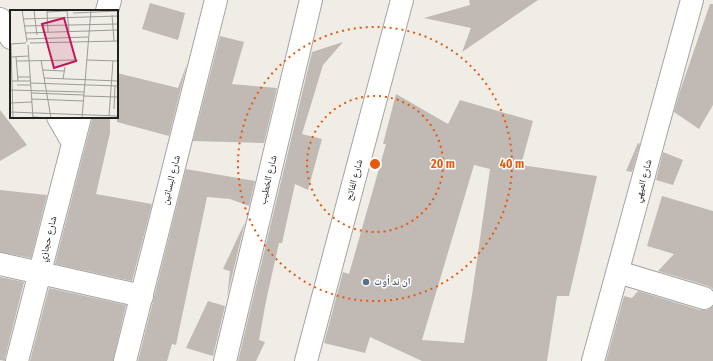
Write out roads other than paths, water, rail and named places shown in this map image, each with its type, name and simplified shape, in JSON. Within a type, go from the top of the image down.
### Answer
[{"type":"street","points":[[107,10],[110,0]]},
{"type":"street","name":"شارع البساتين","points":[[125,361],[216,0]]},
{"type":"street","name":"شارع الخطيب","points":[[225,361],[311,0]]},
{"type":"street","name":"شارع الفاتح","points":[[306,361],[402,0]]},
{"type":"street","name":"شارع الميهي","points":[[593,361],[692,0]]},
{"type":"street","points":[[0,19],[10,36]]},
{"type":"street","points":[[59,118],[73,143]]},
{"type":"street","name":"شارع حجازي","points":[[17,361],[80,118]]},
{"type":"street","points":[[0,264],[142,296]]},
{"type":"street","points":[[618,272],[704,298]]},
{"type":"place","name":"ان ند أوت","points":[[366,282]]}]
